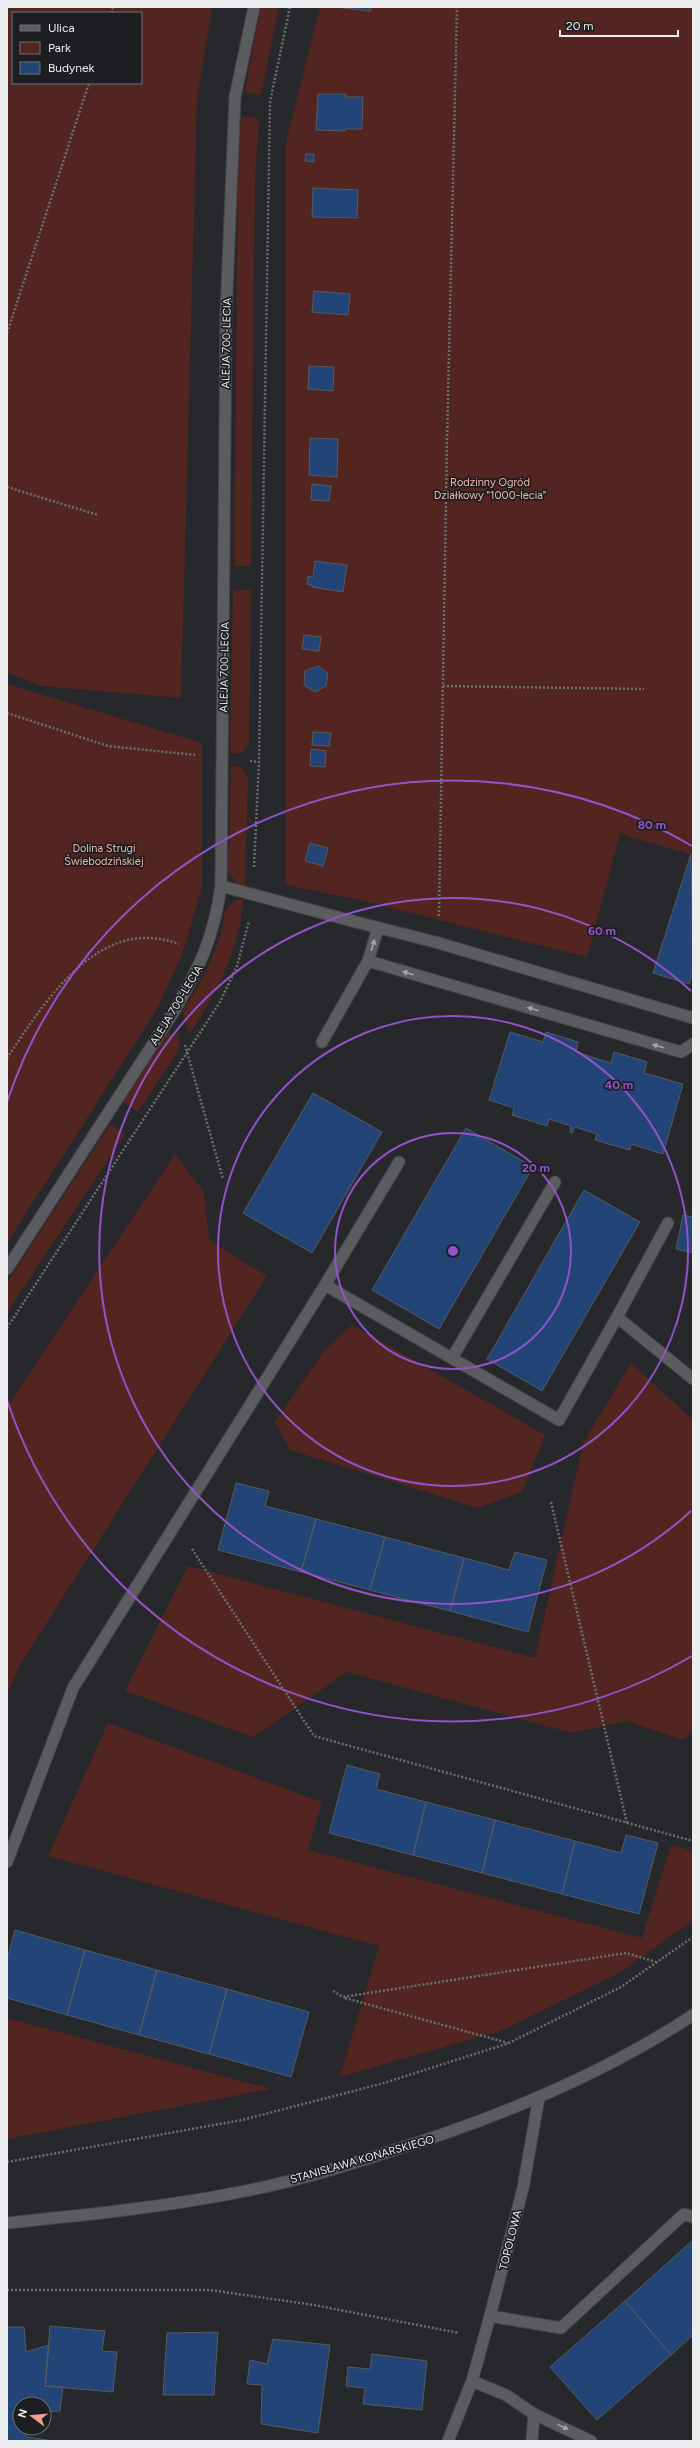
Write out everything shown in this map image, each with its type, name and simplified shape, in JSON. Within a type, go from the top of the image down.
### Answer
[{"type":"street","name":"ALEJA 700-LECIA","points":[[7,1269],[173,1013],[206,953],[217,920],[221,886],[226,314],[234,104],[254,7]]},
{"type":"street","points":[[221,886],[436,942],[693,1018]]},
{"type":"street","points":[[322,1042],[368,961],[378,928]]},
{"type":"street","points":[[368,961],[681,1052],[693,1044]]},
{"type":"street","points":[[7,1862],[73,1688],[325,1285],[399,1162]]},
{"type":"street","points":[[452,1358],[555,1182]]},
{"type":"street","points":[[325,1285],[558,1420],[617,1317],[668,1223]]},
{"type":"street","points":[[617,1317],[693,1379]]},
{"type":"street","name":"STANISŁAWA KONARSKIEGO","points":[[7,2223],[121,2211],[246,2191],[326,2171],[446,2134],[539,2097],[620,2058],[693,2016]]},
{"type":"street","name":"TOPOLOWA","points":[[448,2441],[472,2381],[490,2316],[523,2188],[539,2097]]},
{"type":"street","points":[[490,2316],[561,2328],[689,2215]]},
{"type":"street","points":[[472,2381],[506,2395],[534,2414],[591,2441]]},
{"type":"street","points":[[532,2441],[534,2414]]},
{"type":"path","points":[[436,942],[439,928],[457,7]]},
{"type":"path","points":[[7,333],[89,84]]},
{"type":"path","points":[[7,487],[98,515]]},
{"type":"path","points":[[443,686],[644,689]]},
{"type":"path","points":[[7,713],[108,746],[259,762]]},
{"type":"path","points":[[7,1058],[47,1000],[84,961],[117,943],[142,938],[167,939],[206,953]]},
{"type":"path","points":[[173,1013],[188,1052],[222,1179]]},
{"type":"path","points":[[551,1502],[627,1823]]},
{"type":"path","points":[[175,1524],[314,1736],[693,1841]]},
{"type":"path","points":[[7,2162],[242,2120],[384,2083],[509,2043],[621,1987],[693,1937]]},
{"type":"path","points":[[343,1997],[626,1953],[656,1962]]},
{"type":"path","points":[[334,1991],[343,1997],[509,2043]]},
{"type":"path","points":[[7,2290],[210,2290],[314,2305],[434,2327],[483,2340]]},
{"type":"green space","points":[[7,7],[212,7],[197,100],[181,698],[41,686],[7,672]]},
{"type":"green space","points":[[260,7],[279,7],[261,95],[245,92]]},
{"type":"green space","name":"Rodzinny Ogród Działkowy \"1000-lecia\"","points":[[320,7],[693,7],[693,855],[620,834],[587,957],[364,901],[286,885],[286,142]]},
{"type":"green space","points":[[241,116],[259,119],[255,178],[251,566],[234,566],[238,164]]},
{"type":"green space","points":[[233,590],[251,590],[249,743],[240,753],[230,753]]},
{"type":"green space","name":"Dolina Strugi Świebodzińskiej","points":[[7,684],[202,743],[202,887],[183,952],[157,1009],[7,1243]]},
{"type":"green space","points":[[231,766],[242,768],[248,777],[245,887],[239,886],[228,872]]},
{"type":"green space","points":[[235,900],[243,900],[241,918],[232,954],[217,987],[189,1035],[182,1011],[204,976],[220,936],[225,910]]},
{"type":"green space","points":[[168,1033],[175,1033],[178,1035],[180,1048],[138,1112],[123,1102]]},
{"type":"green space","points":[[110,1124],[125,1134],[7,1313],[7,1283]]},
{"type":"green space","points":[[175,1154],[204,1192],[209,1240],[267,1276],[18,1668],[7,1695],[7,1407]]},
{"type":"green space","points":[[352,1325],[545,1435],[522,1492],[478,1508],[290,1450],[275,1422],[324,1351]]},
{"type":"green space","points":[[631,1363],[693,1420],[693,1730],[683,1740],[626,1721],[572,1733],[347,1672],[253,1737],[125,1691],[188,1566],[535,1658],[583,1443]]},
{"type":"green space","points":[[108,1723],[322,1802],[308,1850],[642,1938],[671,1845],[693,1851],[693,1921],[615,1975],[503,2030],[340,2077],[379,1946],[48,1856]]},
{"type":"green space","points":[[7,2018],[271,2089],[7,2139]]},
{"type":"building","points":[[335,7],[371,7],[370,11]]},
{"type":"building","points":[[318,94],[346,94],[347,97],[363,97],[362,129],[345,129],[345,131],[316,130]]},
{"type":"building","points":[[306,154],[314,154],[314,162],[305,161]]},
{"type":"building","points":[[313,188],[358,190],[357,218],[312,217]]},
{"type":"building","points":[[314,291],[350,294],[348,315],[312,312]]},
{"type":"building","points":[[309,366],[334,367],[333,391],[308,389]]},
{"type":"building","points":[[310,438],[338,439],[337,477],[309,475]]},
{"type":"building","points":[[312,484],[331,486],[329,501],[311,500]]},
{"type":"building","points":[[315,561],[347,565],[343,592],[312,587],[312,585],[307,584],[308,576],[313,577]]},
{"type":"building","points":[[304,635],[321,637],[319,651],[302,649]]},
{"type":"building","points":[[318,666],[328,674],[326,686],[315,692],[304,685],[305,671]]},
{"type":"building","points":[[313,732],[331,733],[329,746],[312,745]]},
{"type":"building","points":[[311,749],[326,751],[325,767],[310,766]]},
{"type":"building","points":[[310,843],[328,848],[323,866],[305,861]]},
{"type":"building","points":[[691,854],[693,971],[689,984],[653,973]]},
{"type":"building","points":[[510,1032],[543,1042],[546,1032],[578,1042],[576,1052],[611,1063],[614,1052],[647,1062],[644,1073],[683,1084],[663,1154],[631,1144],[630,1150],[595,1140],[597,1134],[575,1127],[572,1133],[570,1132],[571,1126],[549,1119],[547,1126],[512,1115],[514,1108],[489,1100]]},
{"type":"building","points":[[313,1093],[382,1132],[312,1253],[243,1213]]},
{"type":"building","points":[[466,1128],[533,1167],[439,1329],[372,1290]]},
{"type":"building","points":[[584,1190],[640,1222],[542,1391],[487,1359]]},
{"type":"building","points":[[683,1215],[693,1217],[693,1253],[676,1249]]},
{"type":"building","points":[[236,1483],[269,1491],[265,1506],[316,1519],[301,1572],[218,1550]]},
{"type":"building","points":[[316,1519],[385,1537],[370,1590],[301,1572]]},
{"type":"building","points":[[385,1537],[464,1558],[450,1611],[370,1590]]},
{"type":"building","points":[[515,1552],[547,1560],[528,1632],[450,1611],[464,1558],[509,1570]]},
{"type":"building","points":[[347,1765],[380,1774],[376,1789],[426,1802],[413,1855],[329,1833]]},
{"type":"building","points":[[426,1802],[495,1820],[482,1873],[413,1855]]},
{"type":"building","points":[[495,1820],[575,1841],[562,1894],[482,1873]]},
{"type":"building","points":[[626,1835],[658,1843],[639,1914],[562,1894],[575,1841],[621,1853]]},
{"type":"building","points":[[15,1930],[85,1950],[67,2015],[7,1998],[7,1960]]},
{"type":"building","points":[[85,1950],[157,1970],[139,2035],[67,2015]]},
{"type":"building","points":[[157,1970],[227,1989],[209,2054],[139,2035]]},
{"type":"building","points":[[227,1989],[309,2012],[291,2077],[209,2054]]},
{"type":"building","points":[[693,2240],[693,2335],[671,2355],[625,2301]]},
{"type":"building","points":[[625,2301],[671,2355],[597,2420],[550,2367]]},
{"type":"building","points":[[50,2326],[105,2331],[102,2351],[117,2352],[113,2392],[45,2386]]},
{"type":"building","points":[[7,2327],[24,2327],[26,2352],[49,2345],[45,2386],[63,2387],[60,2411],[52,2412],[52,2396],[12,2396],[12,2436],[26,2436],[54,2441],[7,2441]]},
{"type":"building","points":[[218,2332],[214,2395],[163,2395],[167,2333]]},
{"type":"building","points":[[273,2339],[330,2345],[318,2433],[261,2424],[262,2385],[247,2384],[250,2360],[267,2364]]},
{"type":"building","points":[[372,2354],[427,2361],[422,2410],[363,2404],[365,2388],[346,2386],[348,2367],[370,2369]]}]
